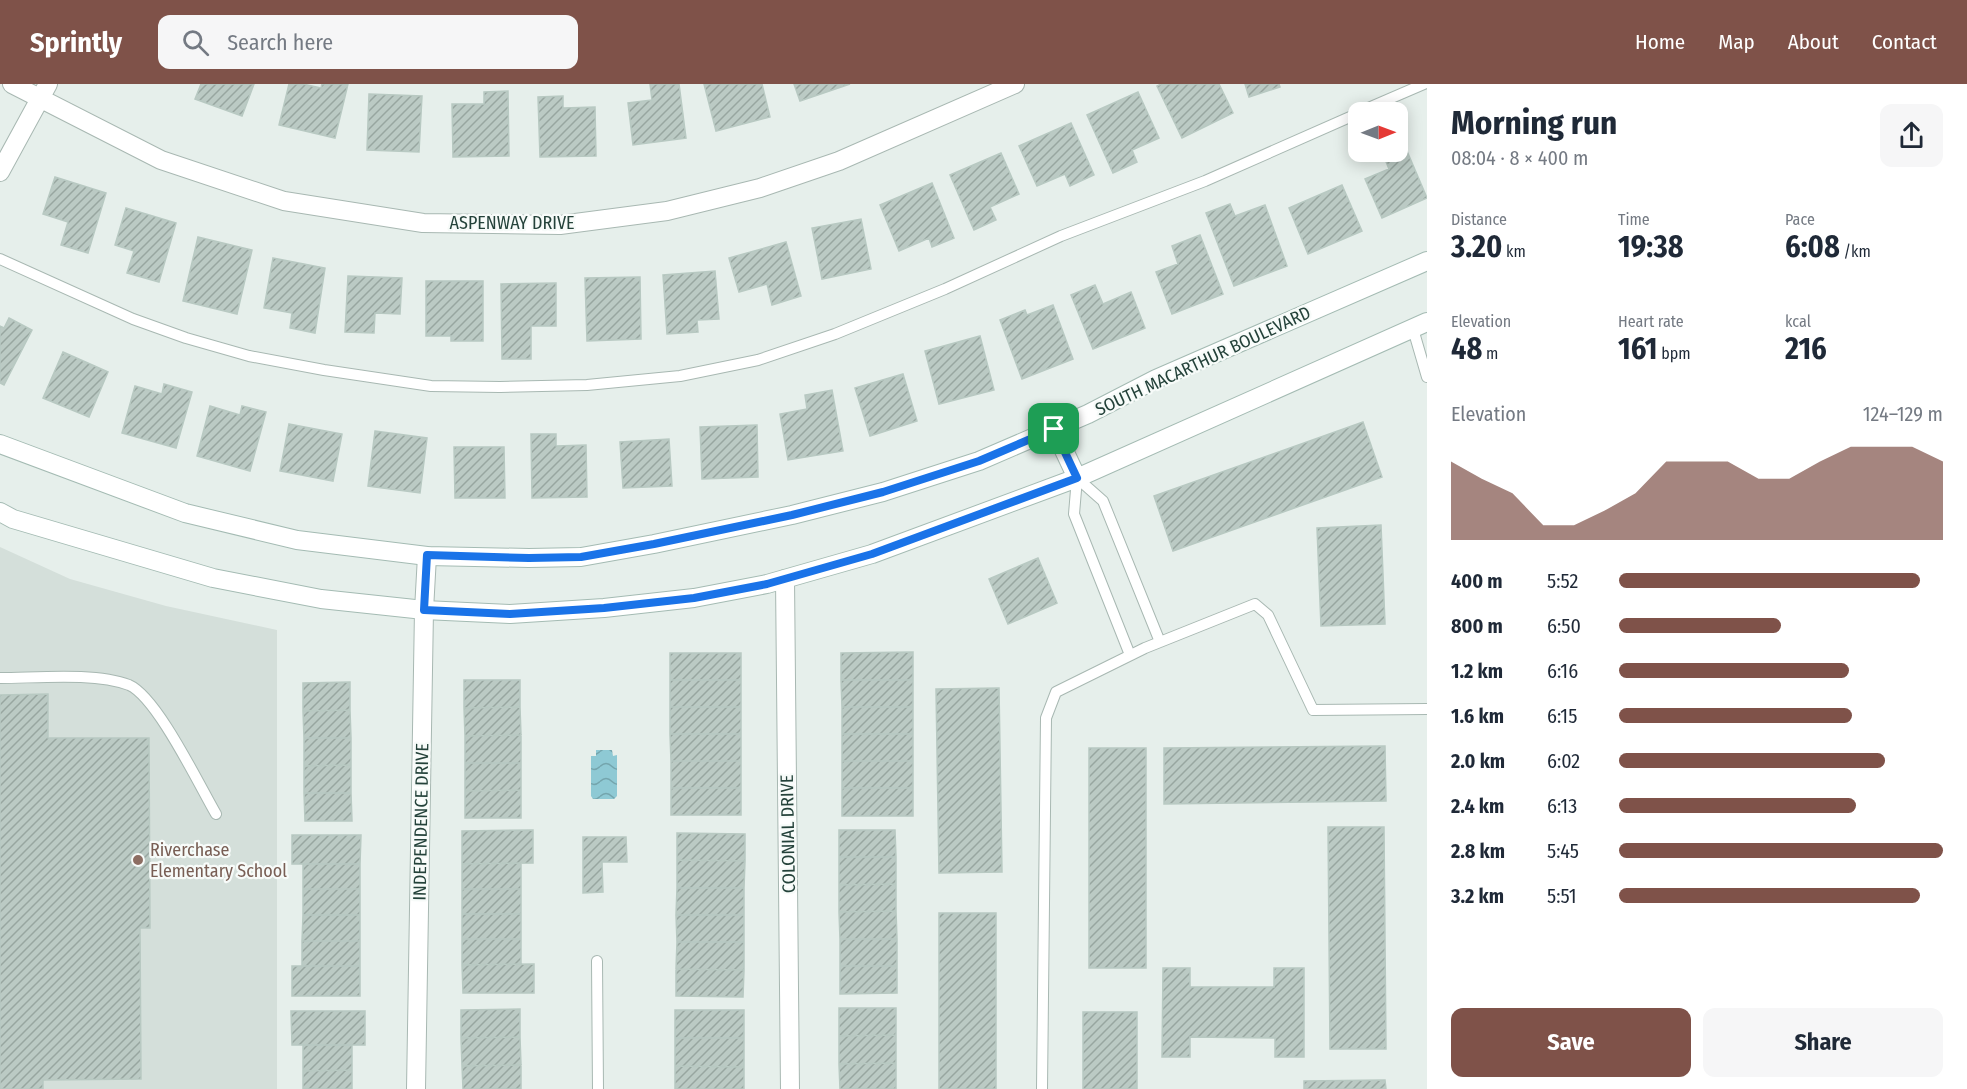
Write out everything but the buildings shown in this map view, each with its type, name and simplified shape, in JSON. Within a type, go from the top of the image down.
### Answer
[{"type":"main road","name":"ASPENWAY DRIVE","points":[[12,84],[44,91],[161,160],[284,201],[423,223],[560,225],[667,211],[760,188],[839,161],[1015,84]]},
{"type":"main road","points":[[0,172],[44,91]]},
{"type":"main road","name":"SOUTH MACARTHUR BOULEVARD","points":[[0,444],[185,513],[297,540],[427,555],[581,557],[792,515],[883,492],[979,461],[1088,414],[1156,379],[1427,261]]},
{"type":"main road","points":[[0,512],[13,519],[213,578],[321,599],[424,610],[510,614],[604,608],[694,598],[785,579],[872,554],[1077,478],[1420,325]]},
{"type":"main road","points":[[1054,429],[1077,478]]},
{"type":"main road","name":"INDEPENDENCE DRIVE","points":[[416,1089],[424,610],[427,555]]},
{"type":"main road","name":"COLONIAL DRIVE","points":[[785,579],[790,1089]]},
{"type":"lane","points":[[1384,102],[1424,84]]},
{"type":"lane","points":[[0,259],[133,319],[186,338],[249,356],[324,370],[431,386],[465,387],[586,385],[680,376],[758,360],[835,334],[945,289],[1061,236],[1204,181],[1348,118]]},
{"type":"lane","points":[[1420,325],[1427,377]]},
{"type":"lane","points":[[1077,478],[1103,501],[1160,642]]},
{"type":"lane","points":[[1077,478],[1074,514],[1130,655]]},
{"type":"lane","points":[[1042,1089],[1046,718],[1056,692],[1130,655],[1255,604],[1268,615],[1313,710],[1427,709]]},
{"type":"lane","points":[[0,678],[89,677],[130,686],[157,711],[216,814]]},
{"type":"lane","points":[[597,961],[598,1089]]},
{"type":"shaded area","name":"Riverchase Elementary School","points":[[0,547],[70,579],[166,606],[277,630],[277,1089],[0,1089]]},
{"type":"water","points":[[596,750],[612,750],[613,756],[617,755],[617,796],[614,799],[593,799],[591,796],[591,756],[596,756]]},
{"type":"place","name":"Riverchase Elementary School","points":[[138,860]]},
{"type":"route","points":[[1054,429],[1077,478],[872,554],[767,584],[694,598],[604,608],[510,614],[424,610],[427,555],[581,557],[654,544],[792,515],[883,492],[979,461],[1054,429]]}]
